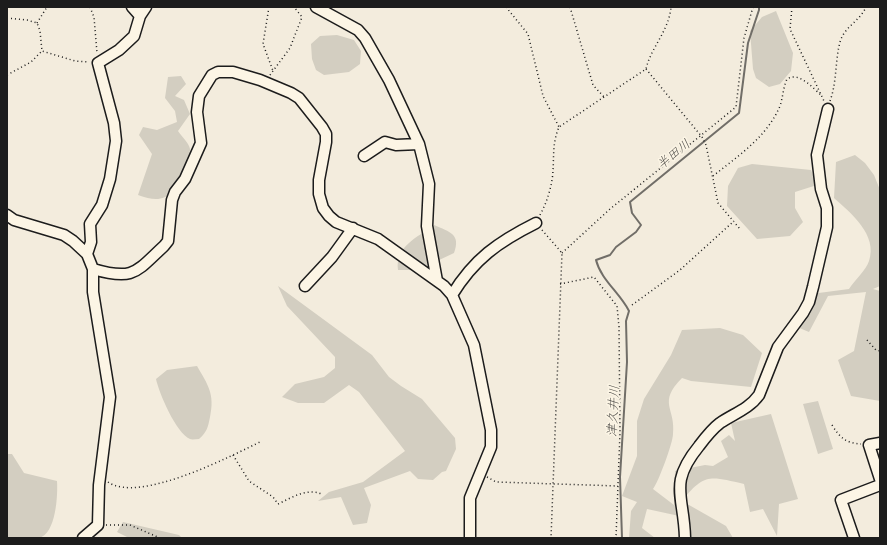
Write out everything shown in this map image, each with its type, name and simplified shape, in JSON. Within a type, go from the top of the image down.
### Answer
[{"type":"street","points":[[87,254],[91,242],[90,224],[102,205],[110,179],[116,141],[114,123],[98,63],[119,50],[134,36],[146,10],[132,7]]},
{"type":"street","points":[[316,7],[358,30],[365,38],[389,80],[419,144],[429,184],[427,226],[437,281]]},
{"type":"street","points":[[93,269],[108,274],[125,275],[134,273],[168,241],[172,200],[175,192],[185,179],[200,143],[197,112],[199,96],[212,75],[218,72],[233,72],[265,82],[299,98],[326,134],[326,142],[319,180],[319,194],[323,208],[336,222],[378,239],[437,281],[452,295],[474,345],[491,430],[491,447],[470,498],[470,538]]},
{"type":"street","points":[[685,538],[680,485],[684,466],[700,444],[717,425],[755,402],[778,347],[809,302],[827,227],[827,208],[821,190],[817,155],[828,108]]},
{"type":"street","points":[[364,156],[385,142],[396,145],[419,144]]},
{"type":"street","points":[[9,220],[64,235],[81,247],[87,254],[93,269],[93,292],[110,397],[100,476],[98,525],[83,538]]},
{"type":"street","points":[[452,295],[462,278],[483,256],[520,231],[536,223]]},
{"type":"street","points":[[305,286],[332,256],[353,228]]},
{"type":"street","points":[[880,443],[869,445],[880,479]]},
{"type":"street","points":[[854,538],[841,500],[880,485]]},
{"type":"path","points":[[37,23],[47,7]]},
{"type":"path","points":[[42,51],[75,61],[98,63],[94,17],[90,7]]},
{"type":"path","points":[[269,7],[263,44],[273,71]]},
{"type":"path","points":[[265,82],[290,48],[302,17],[294,7]]},
{"type":"path","points":[[506,7],[528,34],[543,96],[559,127]]},
{"type":"path","points":[[570,7],[593,85],[604,97]]},
{"type":"path","points":[[562,252],[536,223],[549,192],[552,179],[553,140],[559,127],[646,69],[648,60],[668,24],[671,7]]},
{"type":"path","points":[[551,538],[562,252],[610,209],[702,137],[736,107],[744,38],[753,7]]},
{"type":"path","points":[[713,176],[749,148],[769,124],[780,105],[787,79],[795,77],[802,80],[822,96],[790,29],[792,7]]},
{"type":"path","points":[[828,108],[833,93],[840,42],[843,34],[866,7]]},
{"type":"path","points":[[7,18],[27,20],[37,23]]},
{"type":"path","points":[[37,23],[40,31],[42,51]]},
{"type":"path","points":[[7,75],[30,62],[42,51]]},
{"type":"path","points":[[646,69],[702,137],[706,145],[718,203],[740,229]]},
{"type":"path","points":[[632,305],[680,270],[734,221]]},
{"type":"path","points":[[560,284],[594,277],[605,288],[617,306],[620,432],[616,538]]},
{"type":"path","points":[[867,340],[880,351]]},
{"type":"path","points":[[832,425],[840,438],[850,444],[869,445]]},
{"type":"path","points":[[100,476],[113,486],[125,489],[170,482],[262,441]]},
{"type":"path","points":[[233,455],[249,481],[273,497],[278,504],[304,492],[314,491],[322,494]]},
{"type":"path","points":[[480,474],[496,482],[618,486]]},
{"type":"path","points":[[98,525],[130,526],[160,538]]},
{"type":"shaded area","points":[[776,11],[793,53],[791,71],[780,84],[769,87],[756,78],[753,69],[750,31],[762,17]]},
{"type":"shaded area","points":[[337,35],[354,40],[361,51],[360,64],[349,72],[324,75],[316,70],[312,59],[311,44],[320,36]]},
{"type":"shaded area","points":[[181,76],[186,84],[175,96],[184,100],[190,114],[178,131],[189,147],[189,161],[180,181],[171,193],[161,198],[147,198],[138,195],[152,154],[139,135],[143,127],[157,130],[177,122],[175,111],[165,98],[168,77]]},
{"type":"shaded area","points":[[855,155],[865,163],[874,175],[880,190],[880,286],[873,289],[880,291],[880,401],[851,396],[838,360],[854,351],[866,292],[828,296],[809,332],[797,327],[811,294],[849,289],[868,264],[871,251],[870,242],[866,234],[855,218],[834,198],[836,162]]},
{"type":"shaded area","points":[[752,164],[811,170],[817,185],[795,192],[795,208],[803,222],[790,236],[757,239],[727,206],[728,186],[738,168]]},
{"type":"shaded area","points":[[434,225],[453,234],[456,242],[454,253],[418,270],[398,270],[400,255],[408,243]]},
{"type":"shaded area","points":[[278,286],[372,355],[389,377],[422,399],[455,438],[456,449],[446,471],[442,472],[433,480],[418,479],[410,471],[364,488],[371,505],[367,523],[353,525],[341,497],[318,501],[329,492],[363,482],[405,451],[359,392],[349,385],[324,403],[298,403],[282,397],[295,384],[324,377],[335,368],[335,357],[287,306]]},
{"type":"shaded area","points":[[720,328],[743,335],[762,353],[751,387],[691,381],[682,378],[670,394],[669,406],[673,425],[673,434],[662,471],[653,489],[674,505],[675,471],[705,465],[713,466],[728,457],[721,441],[729,435],[735,441],[731,423],[771,414],[798,499],[779,504],[777,536],[763,509],[750,512],[744,484],[709,479],[697,485],[682,501],[726,526],[733,538],[688,538],[690,520],[684,517],[647,509],[642,528],[655,538],[629,538],[631,511],[637,502],[622,496],[637,456],[637,421],[644,399],[671,355],[682,330]]},
{"type":"shaded area","points":[[197,366],[210,390],[212,402],[209,424],[205,432],[199,439],[190,439],[179,429],[174,421],[164,403],[156,379],[167,370]]},
{"type":"shaded area","points":[[818,401],[833,449],[818,454],[803,404]]},
{"type":"shaded area","points":[[7,454],[12,454],[24,473],[57,481],[55,513],[49,529],[45,535],[39,538],[7,538]]},
{"type":"shaded area","points":[[123,522],[179,535],[182,538],[129,538],[117,532]]},
{"type":"waterway","name":"半田川","points":[[622,538],[620,477],[627,362],[626,321],[629,311],[621,298],[602,274],[596,260],[610,255],[616,247],[636,232],[641,225],[632,213],[630,202],[739,113],[748,43],[759,7]]},
{"type":"water label","name":"津久井川","points":[[614,411]]}]
